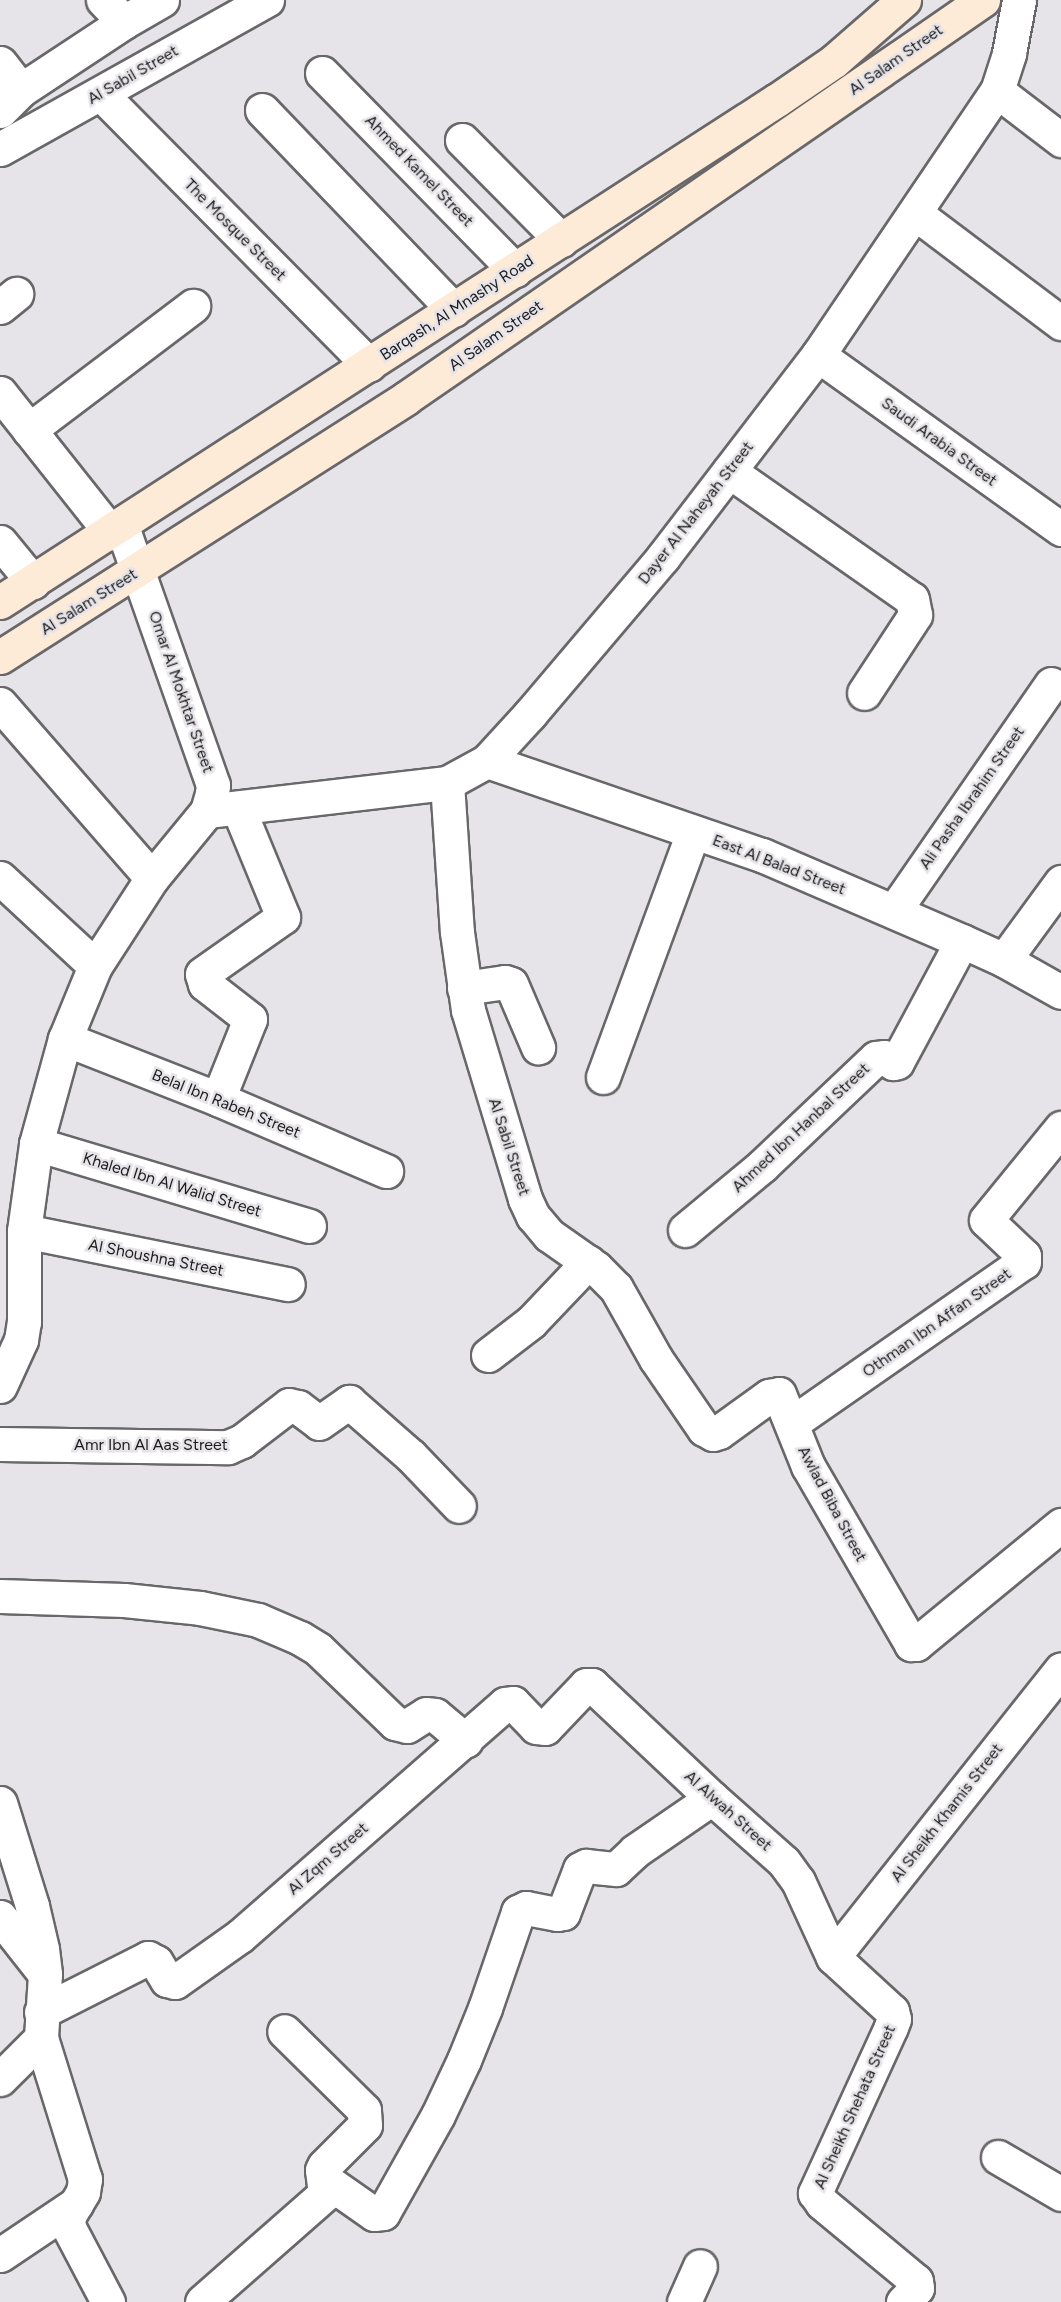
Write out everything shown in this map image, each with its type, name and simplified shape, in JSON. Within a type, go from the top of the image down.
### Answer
[{"type":"street","points":[[0,63],[10,100],[114,11],[162,0]]},
{"type":"street","name":"Al Sabil Street","points":[[0,149],[267,0]]},
{"type":"street","name":"Barqash, Al Mnashy Road","points":[[0,602],[454,310],[834,61],[904,0]]},
{"type":"street","name":"Al Salam Street","points":[[0,657],[139,571],[406,398],[982,0]]},
{"type":"street","name":"Dayer Al Naheyah Street","points":[[223,809],[447,783],[487,761],[612,618],[818,355],[997,91],[1009,53],[1019,0]]},
{"type":"street","name":"Ahmed Kamel Street","points":[[322,73],[515,270]]},
{"type":"street","points":[[997,91],[1061,140]]},
{"type":"street","name":"The Mosque Street","points":[[101,94],[369,365]]},
{"type":"street","points":[[262,110],[454,310]]},
{"type":"street","points":[[462,140],[561,240]]},
{"type":"street","points":[[915,213],[1061,323]]},
{"type":"street","points":[[29,430],[193,306]]},
{"type":"street","name":"Saudi Arabia Street","points":[[818,355],[1061,529]]},
{"type":"street","name":"Omar Al Mokhtar Street","points":[[0,393],[29,430],[116,529],[139,571],[223,809],[152,878],[95,966],[64,1039],[36,1143],[24,1231],[24,1322],[10,1329],[0,1386]]},
{"type":"street","points":[[729,471],[912,599],[915,615],[864,693]]},
{"type":"street","points":[[0,542],[33,582]]},
{"type":"street","name":"Ali Pasha Ibrahim Street","points":[[894,911],[1051,684]]},
{"type":"street","points":[[0,704],[152,878]]},
{"type":"street","name":"East Al Balad Street","points":[[487,761],[762,855],[1004,960],[1061,992]]},
{"type":"street","name":"Al Sabil Street","points":[[447,783],[453,896],[464,988],[474,1038],[532,1216],[558,1244],[588,1262],[609,1279],[622,1296],[656,1359],[704,1429],[713,1434],[722,1431]]},
{"type":"street","points":[[218,1099],[250,1019],[205,984],[202,974],[283,917],[223,809]]},
{"type":"street","points":[[603,1077],[693,832]]},
{"type":"street","points":[[1004,960],[1061,882]]},
{"type":"street","points":[[3,887],[95,966]]},
{"type":"street","name":"Ahmed Ibn Hanbal Street","points":[[685,1230],[762,1166],[876,1058],[884,1057],[893,1063],[897,1062],[962,941]]},
{"type":"street","points":[[464,988],[505,982],[512,984],[538,1047]]},
{"type":"street","name":"Belal Ibn Rabeh Street","points":[[64,1039],[218,1099],[386,1171]]},
{"type":"street","name":"Othman Ibn Affan Street","points":[[792,1423],[1024,1262],[1024,1256],[986,1220],[1061,1128]]},
{"type":"street","name":"Khaled Ibn Al Walid Street","points":[[36,1143],[309,1226]]},
{"type":"street","name":"Al Shoushna Street","points":[[24,1231],[288,1284]]},
{"type":"street","points":[[488,1355],[531,1322],[588,1262]]},
{"type":"street","name":"Awlad Biba Street","points":[[722,1431],[775,1393],[782,1398],[808,1466],[910,1644],[916,1644],[1060,1527]]},
{"type":"street","name":"Amr Ibn Al Aas Street","points":[[0,1444],[228,1447],[242,1441],[289,1405],[297,1407],[320,1423],[344,1403],[352,1404],[411,1456],[459,1506]]},
{"type":"street","points":[[0,1596],[124,1600],[200,1608],[258,1620],[300,1638],[318,1649],[395,1723],[407,1726],[426,1714],[435,1715],[466,1742]]},
{"type":"street","name":"Al Sheikh Khamis Street","points":[[833,1957],[1061,1669]]},
{"type":"street","name":"Al Zqm Street","points":[[41,2025],[148,1958],[156,1962],[169,1982],[177,1980],[240,1936],[466,1742],[509,1702],[515,1704],[536,1727],[545,1728],[586,1685],[594,1686]]},
{"type":"street","name":"Al Alwah Street","points":[[594,1686],[792,1871],[833,1957]]},
{"type":"street","points":[[324,2179],[374,2214],[383,2213],[438,2115],[464,2060],[485,2008],[518,1912],[526,1908],[563,1913],[580,1869],[586,1866],[616,1869],[635,1851],[712,1798]]},
{"type":"street","points":[[0,1803],[35,1916],[45,1974],[41,2025],[83,2171],[85,2188],[69,2215],[70,2234],[108,2302]]},
{"type":"street","points":[[0,1917],[45,1974]]},
{"type":"street","name":"Al Sheikh Shehata Street","points":[[833,1957],[889,2008],[894,2019],[815,2193],[822,2204],[916,2281],[917,2288],[903,2302]]},
{"type":"street","points":[[0,2079],[41,2025]]},
{"type":"street","points":[[202,2302],[325,2194],[322,2170],[324,2166],[365,2125],[366,2115],[361,2106],[284,2031]]},
{"type":"street","points":[[998,2157],[1061,2194]]},
{"type":"street","points":[[0,2255],[76,2204]]},
{"type":"street","points":[[684,2302],[700,2265]]}]
